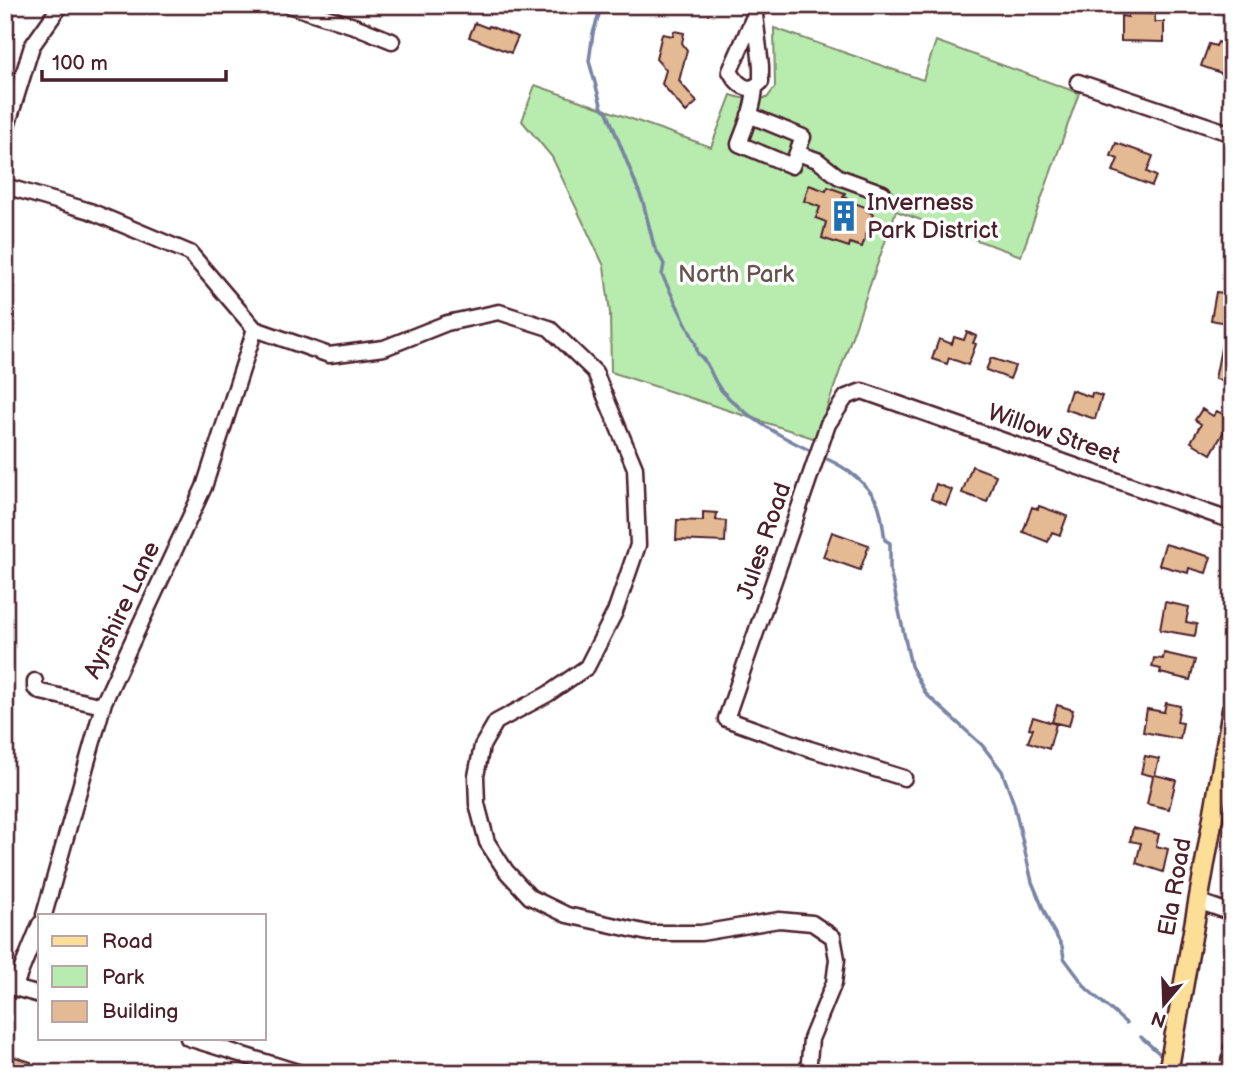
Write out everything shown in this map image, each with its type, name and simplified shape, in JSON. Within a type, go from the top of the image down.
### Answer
[{"type":"main road","name":"Ela Road","points":[[1168,1073],[1232,710]]},
{"type":"street","points":[[5,133],[32,47],[61,5]]},
{"type":"street","points":[[288,5],[393,41]]},
{"type":"street","points":[[757,10],[761,82],[755,88],[749,89],[740,85],[730,71],[757,10]]},
{"type":"street","points":[[1078,82],[1232,134]]},
{"type":"street","points":[[749,115],[803,137],[792,166],[740,144],[755,88]]},
{"type":"street","points":[[797,153],[817,160],[839,177],[883,193]]},
{"type":"street","points":[[5,187],[90,211],[190,253],[255,329],[330,355],[384,348],[447,324],[499,312],[549,328],[595,372],[635,468],[638,545],[615,612],[587,667],[548,694],[496,722],[482,746],[477,775],[477,804],[487,842],[506,871],[530,897],[567,915],[648,933],[701,933],[779,920],[812,923],[833,937],[837,959],[834,984],[811,1039],[808,1073]]},
{"type":"street","name":"Ayrshire Lane","points":[[44,914],[103,706],[204,487],[255,329]]},
{"type":"street","name":"Willow Street","points":[[862,391],[1232,520]]},
{"type":"street","name":"Jules Road","points":[[862,391],[845,397],[828,424],[726,719],[904,778]]},
{"type":"street","points":[[35,681],[35,688],[41,692],[103,706]]},
{"type":"street","points":[[1197,901],[1232,913]]},
{"type":"street","points":[[38,928],[9,987],[38,994]]},
{"type":"street","points":[[194,1040],[301,1073]]},
{"type":"path","points":[[1218,1073],[1232,1011]]},
{"type":"green space","name":"North Park","points":[[774,28],[923,80],[936,41],[1079,93],[1021,256],[896,211],[816,439],[611,372],[610,313],[604,266],[552,157],[522,121],[535,85],[711,147],[731,95],[741,98],[767,98],[775,87]]},
{"type":"building","points":[[1128,12],[1155,14],[1155,22],[1164,22],[1164,42],[1121,41],[1121,16],[1128,17]]},
{"type":"building","points":[[475,23],[518,37],[511,53],[469,37]]},
{"type":"building","points":[[674,31],[684,33],[682,43],[687,50],[679,81],[697,102],[686,112],[662,84],[666,70],[656,59],[662,34],[673,36]]},
{"type":"building","points":[[1218,42],[1232,46],[1232,77],[1201,66],[1209,44],[1216,46]]},
{"type":"building","points":[[1116,143],[1153,156],[1147,172],[1156,176],[1152,186],[1113,171],[1118,159],[1111,156]]},
{"type":"building","name":"Inverness Park District","points":[[809,185],[826,191],[828,187],[845,193],[843,197],[847,198],[846,200],[868,208],[867,211],[873,214],[862,247],[850,243],[849,247],[822,238],[826,222],[816,218],[820,207],[804,201]]},
{"type":"building","points":[[1216,292],[1232,294],[1232,382],[1215,379],[1226,323],[1211,320]]},
{"type":"building","points":[[967,332],[976,336],[973,343],[976,344],[968,365],[949,358],[947,364],[932,359],[939,339],[952,344],[954,337],[964,340]]},
{"type":"building","points":[[991,358],[1015,366],[1010,379],[986,370]]},
{"type":"building","points":[[1071,390],[1091,397],[1092,393],[1102,396],[1095,419],[1065,409]]},
{"type":"building","points":[[1202,409],[1213,416],[1217,411],[1231,419],[1211,454],[1191,442],[1201,424],[1195,420]]},
{"type":"building","points":[[972,466],[996,475],[987,502],[962,493]]},
{"type":"building","points":[[936,484],[952,490],[946,505],[931,499]]},
{"type":"building","points":[[1039,506],[1067,516],[1060,535],[1052,532],[1048,542],[1023,532],[1032,507],[1038,509]]},
{"type":"building","points":[[703,512],[717,513],[716,520],[726,521],[725,542],[676,540],[677,520],[703,521]]},
{"type":"building","points":[[832,532],[869,545],[860,570],[823,557]]},
{"type":"building","points":[[1165,544],[1211,557],[1206,573],[1189,568],[1188,573],[1159,565]]},
{"type":"building","points":[[1165,602],[1189,607],[1186,622],[1197,624],[1195,636],[1160,630]]},
{"type":"building","points":[[1164,653],[1195,660],[1190,680],[1160,673],[1161,669],[1152,667],[1154,658],[1163,659]]},
{"type":"building","points":[[1166,703],[1180,706],[1177,722],[1183,723],[1180,739],[1143,732],[1147,709],[1164,712]]},
{"type":"building","points":[[1057,705],[1073,710],[1069,726],[1052,722]]},
{"type":"building","points":[[1033,717],[1056,724],[1049,749],[1028,742],[1033,729],[1029,728]]},
{"type":"building","points":[[1145,756],[1159,759],[1155,775],[1176,780],[1169,809],[1147,804],[1153,776],[1141,773]]},
{"type":"building","points":[[1133,828],[1159,834],[1156,846],[1168,849],[1163,872],[1136,863],[1141,843],[1130,841]]},
{"type":"building","points":[[5,1054],[31,1062],[31,1065],[49,1070],[49,1073],[14,1073],[5,1070]]},
{"type":"waterway","points":[[602,5],[593,33],[589,61],[602,108],[607,112],[643,202],[654,246],[664,264],[662,275],[695,342],[698,354],[719,387],[741,409],[774,432],[809,450]]},
{"type":"waterway","points":[[827,459],[855,477],[877,502],[885,540],[890,543],[890,570],[911,666],[926,694],[982,745],[1002,771],[1014,804],[1032,882],[1062,946],[1064,958],[1087,989],[1126,1023]]},
{"type":"waterway","points":[[1141,1037],[1160,1054]]},
{"type":"place","name":"Inverness Park District","points":[[844,216]]}]
